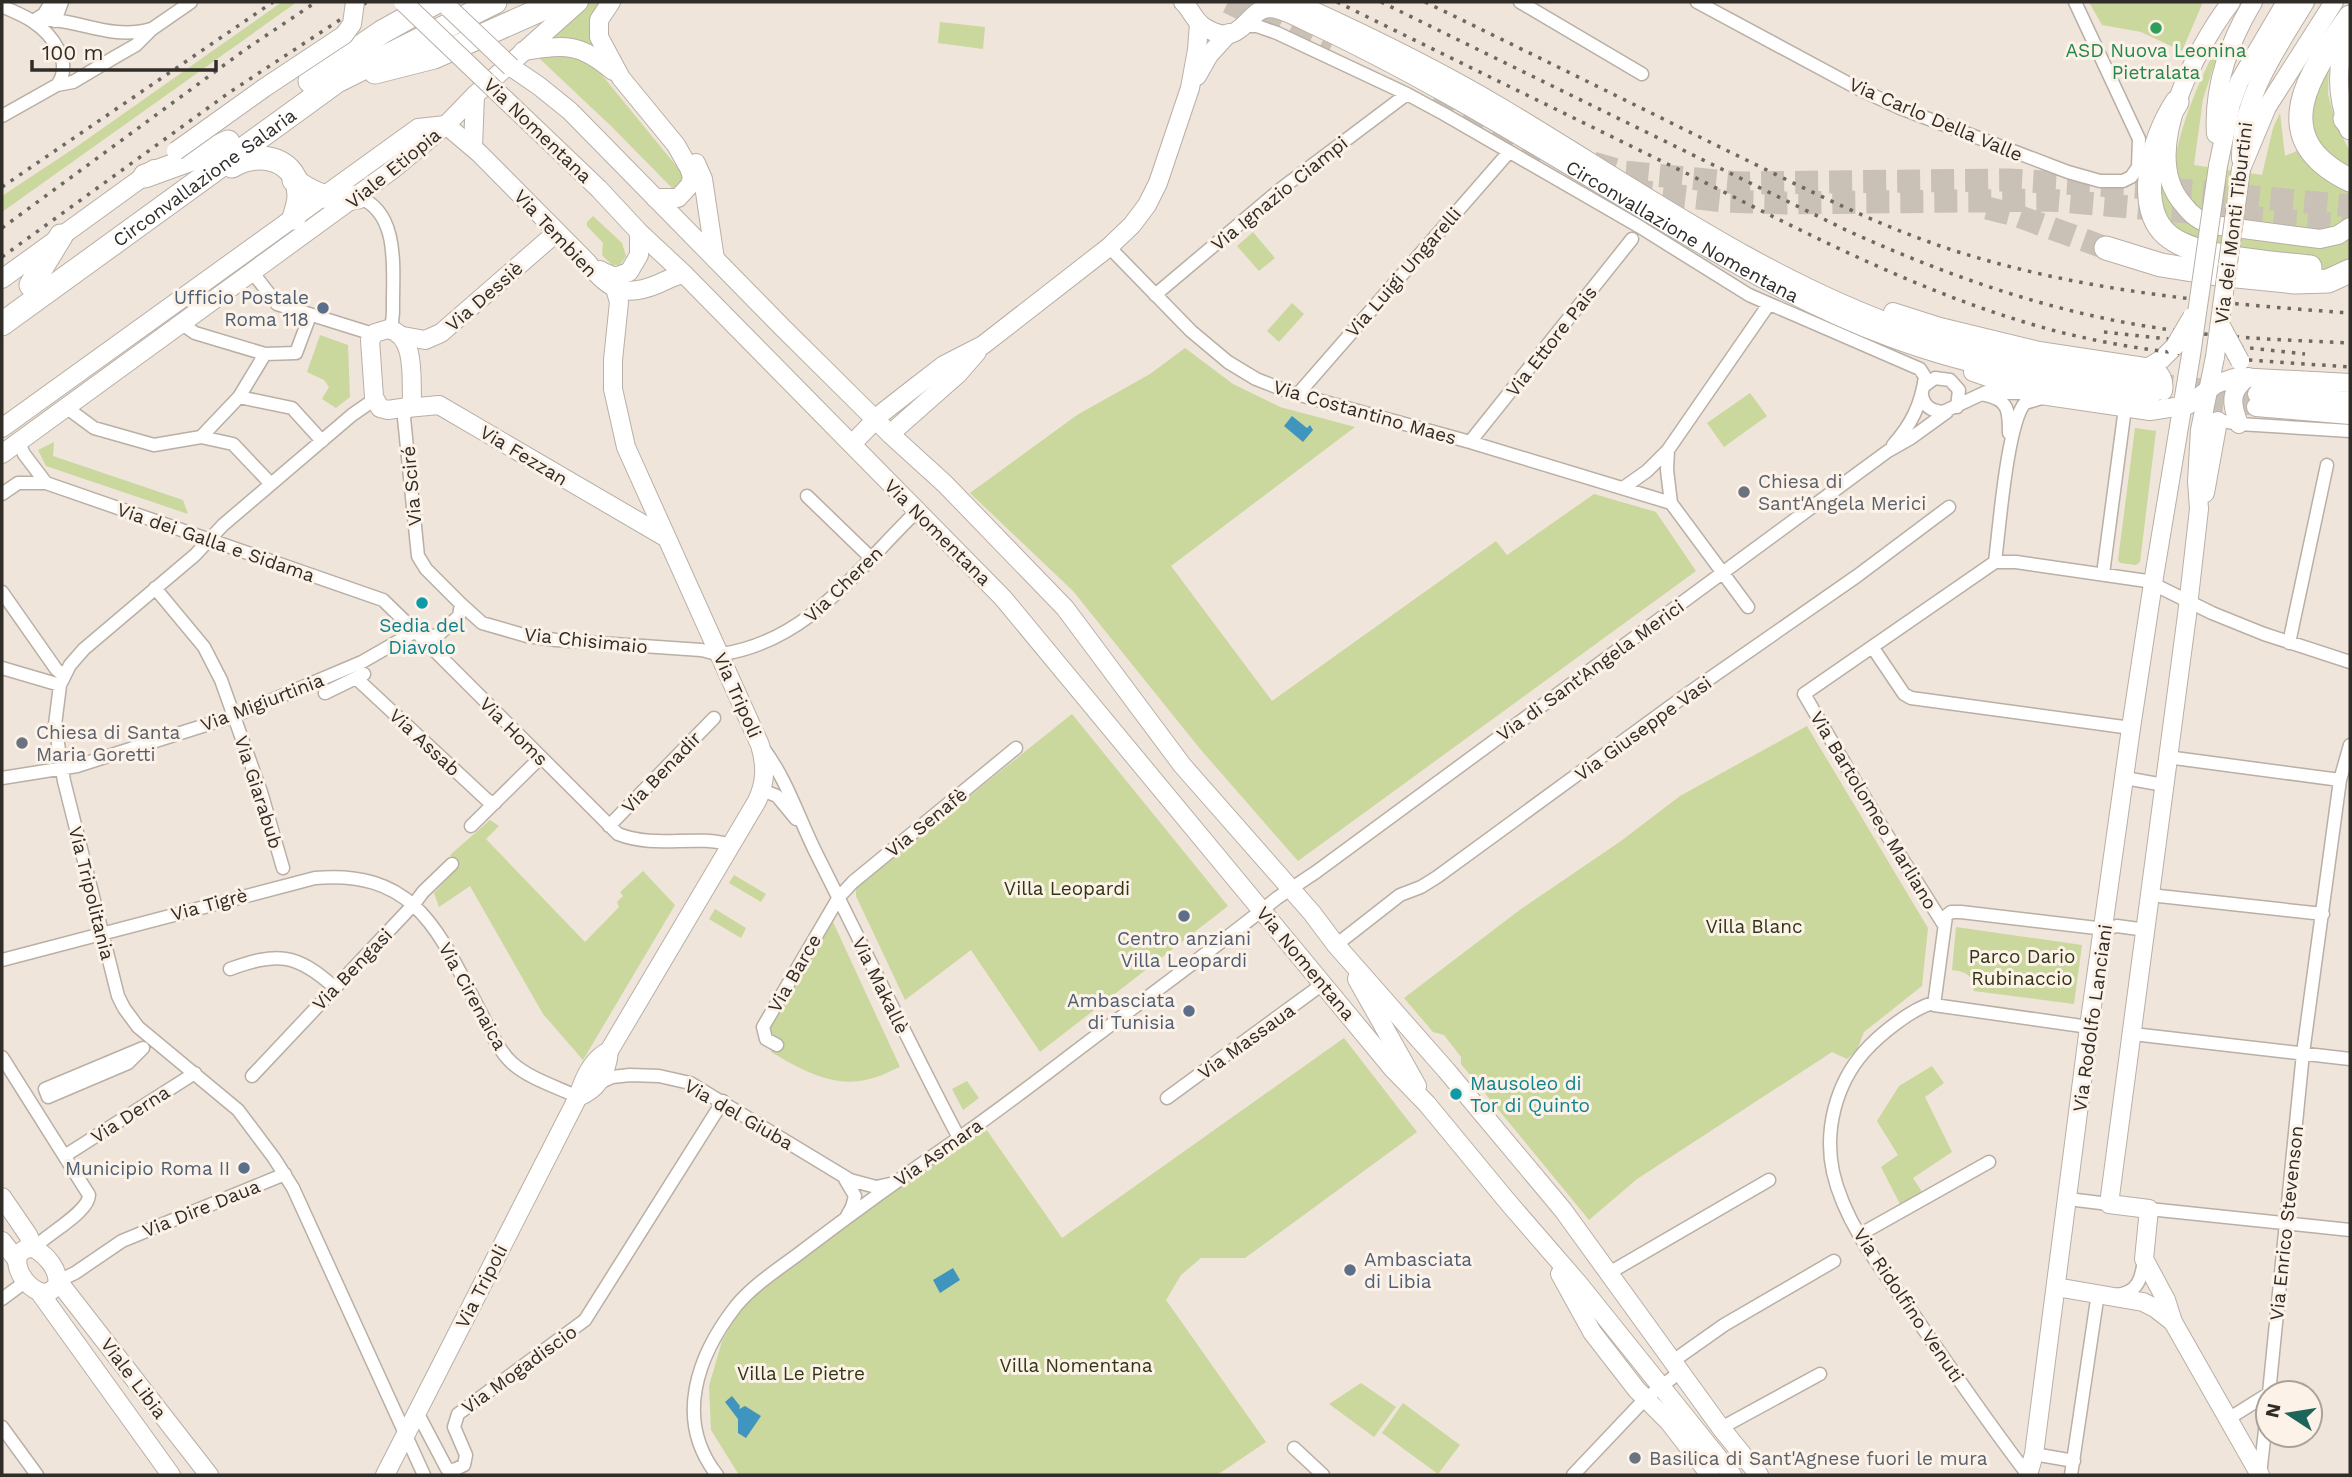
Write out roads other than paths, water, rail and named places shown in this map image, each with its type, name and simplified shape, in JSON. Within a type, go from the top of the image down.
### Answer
[{"type":"highway","name":"Circonvallazione Salaria","points":[[2,324],[344,77],[495,2]]},
{"type":"highway","points":[[285,118],[365,76],[434,57],[558,2]]},
{"type":"highway","name":"Circonvallazione Salaria","points":[[2,306],[324,71],[394,25],[443,3]]},
{"type":"highway","points":[[2350,16],[2311,75],[2303,96],[2301,117],[2307,141],[2316,156],[2329,168],[2350,180]]},
{"type":"highway","points":[[2177,102],[2165,123],[2151,172],[2151,207],[2164,231],[2180,245],[2195,251],[2261,263],[2310,267]]},
{"type":"highway","points":[[145,176],[228,142]]},
{"type":"highway","points":[[192,185],[256,156],[267,157],[280,163],[309,191],[324,196],[358,197]]},
{"type":"highway","points":[[294,218],[299,197],[295,180]]},
{"type":"highway","points":[[30,285],[61,236]]},
{"type":"highway","points":[[2106,248],[2161,265],[2295,282],[2328,281],[2350,271]]},
{"type":"street","points":[[33,21],[44,14],[51,2]]},
{"type":"street","points":[[55,21],[62,2]]},
{"type":"street","points":[[2,116],[57,85],[73,82],[136,45],[152,29],[191,2]]},
{"type":"street","points":[[2,279],[264,88],[344,35],[353,21],[355,2]]},
{"type":"street","name":"Via Nomentana","points":[[403,2],[684,274],[1003,598],[1393,1069],[1427,1104],[1543,1243],[1732,1475]]},
{"type":"street","points":[[446,125],[475,95],[579,2]]},
{"type":"street","points":[[611,2],[601,15],[598,32],[621,78]]},
{"type":"street","name":"Circonvallazione Nomentana","points":[[1294,2],[1403,53],[1464,86],[1699,228],[1787,276],[1856,309],[1934,339],[2151,389]]},
{"type":"street","name":"Via Carlo Della Valle","points":[[1697,2],[1857,89],[1900,108],[2068,172],[2100,181],[2120,181],[2131,177],[2139,162],[2138,139],[2075,2]]},
{"type":"street","points":[[2218,166],[2216,118],[2221,74],[2235,36],[2253,2]]},
{"type":"street","name":"Via dei Monti Tiburtini","points":[[2176,447],[2218,166],[2231,104],[2239,82],[2286,2]]},
{"type":"street","name":"Via dei Monti Tiburtini","points":[[2189,602],[2199,509],[2197,459],[2210,418],[2210,388],[2241,169],[2243,132],[2252,97],[2272,56],[2305,2]]},
{"type":"street","points":[[2241,169],[2267,107],[2334,2]]},
{"type":"street","name":"Via Nomentana","points":[[443,3],[511,67],[560,102],[890,434],[945,484],[1065,608],[1182,765],[1555,1200],[1721,1428],[1759,1475]]},
{"type":"street","points":[[1528,4],[1642,74]]},
{"type":"street","points":[[2,6],[33,21],[51,39],[61,54],[64,71],[57,85]]},
{"type":"street","points":[[2227,6],[2201,50],[2177,102],[2166,147],[2167,171],[2177,198],[2198,219],[2213,225],[2320,239],[2338,235],[2350,227]]},
{"type":"street","name":"Circonvallazione Nomentana","points":[[1237,30],[1255,14],[1265,9],[1275,9],[1364,48],[1469,106],[1723,258],[1829,312],[1890,337],[1981,365],[2043,379],[2151,389]]},
{"type":"street","points":[[1190,88],[1192,11]]},
{"type":"street","name":"Circonvallazione Nomentana","points":[[1192,11],[1209,30],[1237,30],[1257,26],[1407,94],[1640,228],[1728,283],[1769,304],[1918,368],[1925,374],[1924,403],[1929,408],[1952,410]]},
{"type":"street","points":[[33,21],[55,21],[120,33],[152,29]]},
{"type":"street","points":[[2349,126],[2337,74],[2350,29]]},
{"type":"street","points":[[852,444],[876,419],[914,387],[944,365],[983,345],[1109,247],[1132,225],[1151,199],[1190,88],[1209,55],[1237,30]]},
{"type":"street","points":[[523,51],[559,47],[580,49],[598,58],[621,78],[676,145],[692,158],[702,174],[715,259]]},
{"type":"street","name":"Via Ignazio Ciampi","points":[[1155,295],[1298,175],[1407,94]]},
{"type":"street","points":[[473,147],[475,95]]},
{"type":"street","name":"Via Tembien","points":[[446,125],[473,147],[594,267]]},
{"type":"street","name":"Viale Etiopia","points":[[2,428],[418,128],[446,125]]},
{"type":"street","name":"Viale Etiopia","points":[[2,454],[358,197],[446,125]]},
{"type":"street","points":[[655,198],[678,198],[690,185],[691,174],[676,145]]},
{"type":"street","name":"Via Luigi Ungarelli","points":[[1298,394],[1509,152]]},
{"type":"street","points":[[253,272],[277,304],[388,333],[406,340],[412,396],[407,408],[383,409],[377,405],[375,399],[370,347],[388,333],[393,317],[388,232],[380,211],[369,201],[358,197]]},
{"type":"street","name":"Via Dessiè","points":[[388,333],[425,340],[440,333],[557,232]]},
{"type":"street","points":[[594,267],[615,276],[629,272],[639,255],[639,232]]},
{"type":"street","name":"Via Ettore Pais","points":[[1470,442],[1632,239]]},
{"type":"street","name":"Via Costantino Maes","points":[[1109,247],[1191,331],[1237,368],[1271,386],[1470,442],[1671,503]]},
{"type":"street","points":[[594,267],[625,290],[651,287],[684,274]]},
{"type":"street","points":[[214,275],[234,286]]},
{"type":"street","points":[[214,275],[219,297]]},
{"type":"street","name":"Via Tripoli","points":[[597,1085],[606,1069],[609,1051],[762,790],[765,763],[760,745],[626,447],[616,409],[613,370],[618,318],[625,290]]},
{"type":"street","points":[[1623,488],[1647,471],[1668,450],[1769,304]]},
{"type":"street","points":[[1952,410],[1980,394],[1994,391],[2125,408],[2151,389],[2197,308]]},
{"type":"street","points":[[182,324],[195,334],[265,354],[296,353],[308,321]]},
{"type":"street","points":[[2220,324],[2254,388]]},
{"type":"street","points":[[1890,337],[1944,363],[2040,395]]},
{"type":"street","points":[[890,434],[958,374],[983,345]]},
{"type":"street","points":[[201,437],[239,397],[265,354]]},
{"type":"street","points":[[1923,391],[1932,379],[1940,377],[1950,380],[1959,390],[1952,410]]},
{"type":"street","points":[[2183,407],[2229,378],[2254,388],[2350,415]]},
{"type":"street","points":[[2254,388],[2350,383]]},
{"type":"street","points":[[914,387],[916,396],[924,403]]},
{"type":"street","points":[[2239,424],[2232,397],[2236,387],[2350,401]]},
{"type":"street","points":[[2151,389],[2210,418],[2239,424],[2350,430]]},
{"type":"street","points":[[2151,389],[2176,447]]},
{"type":"street","name":"Via di Sant'Angela Merici","points":[[1888,451],[1910,425],[1923,391]]},
{"type":"street","points":[[1980,394],[2000,399],[2007,406],[2009,450]]},
{"type":"street","points":[[1995,562],[2009,450],[2022,405],[2040,395]]},
{"type":"street","points":[[239,397],[292,408],[322,441]]},
{"type":"street","name":"Via Tripolitania","points":[[375,399],[271,484],[84,649],[62,680],[55,725],[61,768],[111,973],[124,1008],[138,1027],[238,1110],[285,1174],[424,1475]]},
{"type":"street","name":"Via Fezzan","points":[[407,408],[439,405],[666,537]]},
{"type":"street","points":[[67,408],[94,428],[154,445],[201,437],[233,444],[271,484]]},
{"type":"street","name":"Via Sciré","points":[[407,408],[404,418],[413,518],[421,563]]},
{"type":"street","points":[[2102,574],[2125,408]]},
{"type":"street","name":"Via di Sant'Angela Merici","points":[[1290,888],[1316,872],[1888,451],[1952,410]]},
{"type":"street","points":[[19,443],[27,459],[46,483]]},
{"type":"street","name":"Via Rodolfo Lanciani","points":[[2028,1475],[2034,1454],[2131,728],[2176,447]]},
{"type":"street","points":[[1668,450],[1667,470],[1671,503],[1748,607]]},
{"type":"street","points":[[2289,643],[2327,465]]},
{"type":"street","points":[[2,494],[18,483],[46,483]]},
{"type":"street","name":"Via dei Galla e Sidama","points":[[46,483],[386,602]]},
{"type":"street","points":[[807,496],[870,557]]},
{"type":"street","points":[[618,510],[633,509],[650,503]]},
{"type":"street","name":"Via Giuseppe Vasi","points":[[1336,946],[1400,895],[1437,877],[1949,508]]},
{"type":"street","name":"Via Cheren","points":[[720,655],[765,642],[801,624],[917,511]]},
{"type":"street","points":[[2131,728],[1911,698],[1904,694],[1873,648],[1995,562],[2009,562],[2153,583],[2189,602],[2289,643],[2350,662]]},
{"type":"street","name":"Via Chisimaio","points":[[421,563],[482,623],[508,632],[556,640],[701,650],[720,655]]},
{"type":"street","name":"Via Giarabub","points":[[155,588],[186,623],[207,653],[234,716],[283,868]]},
{"type":"street","points":[[2,592],[62,680]]},
{"type":"street","name":"Via Homs","points":[[386,602],[609,826]]},
{"type":"street","points":[[2109,1204],[2189,602]]},
{"type":"street","name":"Via Migiurtinia","points":[[2,778],[114,756],[234,716],[353,666],[417,633],[430,637],[440,635],[459,617],[461,604]]},
{"type":"street","points":[[443,660],[441,645],[461,623],[470,620],[482,623]]},
{"type":"street","points":[[678,649],[691,648],[698,644],[707,627]]},
{"type":"street","name":"Via Bartolomeo Marliano","points":[[1873,648],[1804,694],[1882,827],[1944,925]]},
{"type":"street","points":[[2,668],[62,680]]},
{"type":"street","name":"Via Assab","points":[[325,693],[360,676],[487,800],[495,803]]},
{"type":"street","name":"Via Benadir","points":[[609,826],[714,718]]},
{"type":"street","name":"Via Makallè","points":[[760,745],[781,774],[805,831],[959,1138]]},
{"type":"street","name":"Via Enrico Stevenson","points":[[2270,1379],[2303,1053],[2340,780],[2350,745]]},
{"type":"street","name":"Via Senafè","points":[[839,897],[853,881],[1016,748]]},
{"type":"street","points":[[471,826],[541,757]]},
{"type":"street","points":[[2167,757],[2340,780]]},
{"type":"street","points":[[2125,778],[2164,785]]},
{"type":"street","name":"Via Makallè","points":[[762,790],[777,796],[805,831]]},
{"type":"street","points":[[609,826],[621,835],[643,840],[670,843],[712,840],[731,845]]},
{"type":"street","name":"Via Bengasi","points":[[252,1076],[452,864]]},
{"type":"street","name":"Via Tigrè","points":[[2,960],[315,878],[340,876],[365,880],[393,890],[414,904]]},
{"type":"street","name":"Via Asmara","points":[[717,1475],[699,1444],[693,1413],[697,1384],[712,1344],[732,1312],[751,1291],[1290,888]]},
{"type":"street","points":[[2150,895],[2323,914]]},
{"type":"street","name":"Via Barce","points":[[777,1045],[766,1039],[763,1027],[839,897]]},
{"type":"street","name":"Via Cirenaica","points":[[414,904],[442,939],[507,1057],[523,1070],[578,1097]]},
{"type":"street","points":[[2089,1027],[1939,1007],[1933,1003],[1944,925],[1948,914],[1955,912],[2105,929],[2117,926],[2146,930]]},
{"type":"street","name":"Via Nomentana","points":[[1336,946],[1380,1018],[1427,1104]]},
{"type":"street","points":[[230,968],[263,958],[292,959],[308,967],[334,988]]},
{"type":"street","name":"Via Massaua","points":[[1167,1098],[1324,983]]},
{"type":"street","points":[[1376,989],[1380,1018]]},
{"type":"street","name":"Via Ridolfino Venuti","points":[[1933,1003],[1895,1025],[1867,1049],[1849,1073],[1835,1105],[1830,1136],[1833,1171],[1843,1202],[1859,1235],[1997,1435],[2028,1475]]},
{"type":"street","points":[[2133,1034],[2350,1059]]},
{"type":"street","points":[[31,1102],[46,1093],[143,1048],[128,1063],[46,1093]]},
{"type":"street","points":[[609,1051],[617,1068],[630,1075]]},
{"type":"street","name":"Via Tripoli","points":[[385,1475],[578,1097],[588,1072],[600,1056],[609,1051]]},
{"type":"street","points":[[2,1057],[89,1193],[89,1200],[84,1208],[34,1248],[24,1250],[17,1260]]},
{"type":"street","points":[[1406,1064],[1446,1070]]},
{"type":"street","name":"Via Derna","points":[[66,1155],[195,1073]]},
{"type":"street","name":"Via del Giuba","points":[[597,1085],[612,1077],[630,1075],[677,1079],[723,1101],[840,1174],[871,1186],[880,1187],[895,1182]]},
{"type":"street","points":[[578,1097],[597,1085]]},
{"type":"street","name":"Via Mogadiscio","points":[[417,1412],[444,1466],[454,1471],[464,1465],[466,1455],[454,1427],[458,1414],[585,1320],[723,1101]]},
{"type":"street","points":[[1859,1235],[1989,1162]]},
{"type":"street","name":"Via Dire Daua","points":[[58,1281],[75,1273],[118,1243],[285,1174]]},
{"type":"street","points":[[840,1174],[855,1196],[845,1219]]},
{"type":"street","points":[[1609,1273],[1769,1180]]},
{"type":"street","points":[[2,1198],[29,1235],[34,1248],[51,1264],[57,1275],[58,1281],[51,1292],[40,1293],[25,1282],[17,1260],[2,1241]]},
{"type":"street","points":[[2068,1199],[2350,1230]]},
{"type":"street","points":[[2105,1294],[2127,1293],[2135,1288],[2142,1277],[2149,1209]]},
{"type":"street","name":"Via Nomentana","points":[[1543,1243],[1592,1332],[1645,1399],[1669,1422],[1710,1475]]},
{"type":"street","points":[[2144,1259],[2166,1300],[2173,1322],[2260,1475]]},
{"type":"street","points":[[1573,1475],[1645,1399],[1661,1386],[1676,1366],[1724,1325],[1835,1261]]},
{"type":"street","name":"Viale Libia","points":[[58,1281],[209,1475]]},
{"type":"street","points":[[2,1299],[25,1282]]},
{"type":"street","points":[[2056,1287],[2148,1304],[2173,1322]]},
{"type":"street","name":"Viale Libia","points":[[40,1293],[171,1475]]},
{"type":"street","points":[[2071,1475],[2105,1294]]},
{"type":"street","points":[[1629,1380],[1646,1368],[1650,1330]]},
{"type":"street","points":[[1721,1428],[1820,1374]]},
{"type":"street","points":[[2228,1419],[2254,1403]]},
{"type":"street","points":[[2,1427],[37,1475]]},
{"type":"street","points":[[1294,1448],[1323,1475]]},
{"type":"street","points":[[2260,1475],[2263,1449]]},
{"type":"street","points":[[2034,1454],[2074,1461]]},
{"type":"street","points":[[2028,1475],[2038,1475]]},
{"type":"water","points":[[1292,416],[1307,428],[1310,425],[1313,430],[1303,442],[1284,426]]},
{"type":"water","points":[[953,1268],[960,1280],[940,1293],[933,1280]]},
{"type":"water","points":[[732,1396],[740,1406],[739,1409],[745,1406],[761,1416],[746,1438],[738,1433],[738,1419],[725,1402]]},
{"type":"tunnel","points":[[1228,2],[1329,51]]},
{"type":"tunnel","points":[[1432,102],[1542,157]]},
{"type":"tunnel","points":[[1593,163],[1623,172],[1739,183],[2009,180],[2169,189],[2350,206]]},
{"type":"tunnel","points":[[1629,190],[1724,201],[1786,203],[2049,200],[2350,226]]},
{"type":"tunnel","points":[[1987,208],[2015,215],[2106,248]]},
{"type":"tunnel","points":[[2155,382],[2257,394]]},
{"type":"tunnel","points":[[2152,395],[2256,407]]},
{"type":"railway","points":[[2,187],[273,2]]},
{"type":"railway","points":[[2,228],[246,49],[316,2]]},
{"type":"railway","points":[[2,257],[230,92],[367,2]]},
{"type":"railway","points":[[1337,2],[1826,243],[1960,300],[2052,330],[2126,346],[2200,356],[2350,367]]},
{"type":"railway","points":[[1381,2],[1848,231],[1962,277],[2039,302],[2158,328],[2278,340],[2350,343]]},
{"type":"railway","points":[[1425,2],[1819,195],[1880,223],[1943,247],[2021,269],[2114,288],[2255,306],[2350,313]]},
{"type":"railway","points":[[2104,332],[2305,354]]},
{"type":"place","name":"ASD Nuova Leonina Pietralata","points":[[2156,28]]},
{"type":"place","name":"Ufficio Postale Roma 118","points":[[323,308]]},
{"type":"place","name":"Chiesa di Sant'Angela Merici","points":[[1744,492]]},
{"type":"place","name":"Sedia del Diavolo","points":[[422,603]]},
{"type":"place","name":"Chiesa di Santa Maria Goretti","points":[[22,743]]},
{"type":"place","name":"Centro anziani Villa Leopardi","points":[[1184,916]]},
{"type":"place","name":"Ambasciata di Tunisia","points":[[1189,1011]]},
{"type":"place","name":"Mausoleo di Tor di Quinto","points":[[1456,1094]]},
{"type":"place","name":"Municipio Roma II","points":[[244,1168]]},
{"type":"place","name":"Ambasciata di Libia","points":[[1350,1270]]},
{"type":"place","name":"Basilica di Sant'Agnese fuori le mura","points":[[1635,1458]]},
{"type":"park label","name":"Villa Leopardi","points":[[1067,888]]},
{"type":"park label","name":"Villa Blanc","points":[[1754,926]]},
{"type":"park label","name":"Parco Dario Rubinaccio","points":[[2022,967]]},
{"type":"park label","name":"Villa Nomentana","points":[[1076,1365]]},
{"type":"park label","name":"Villa Le Pietre","points":[[801,1373]]}]
